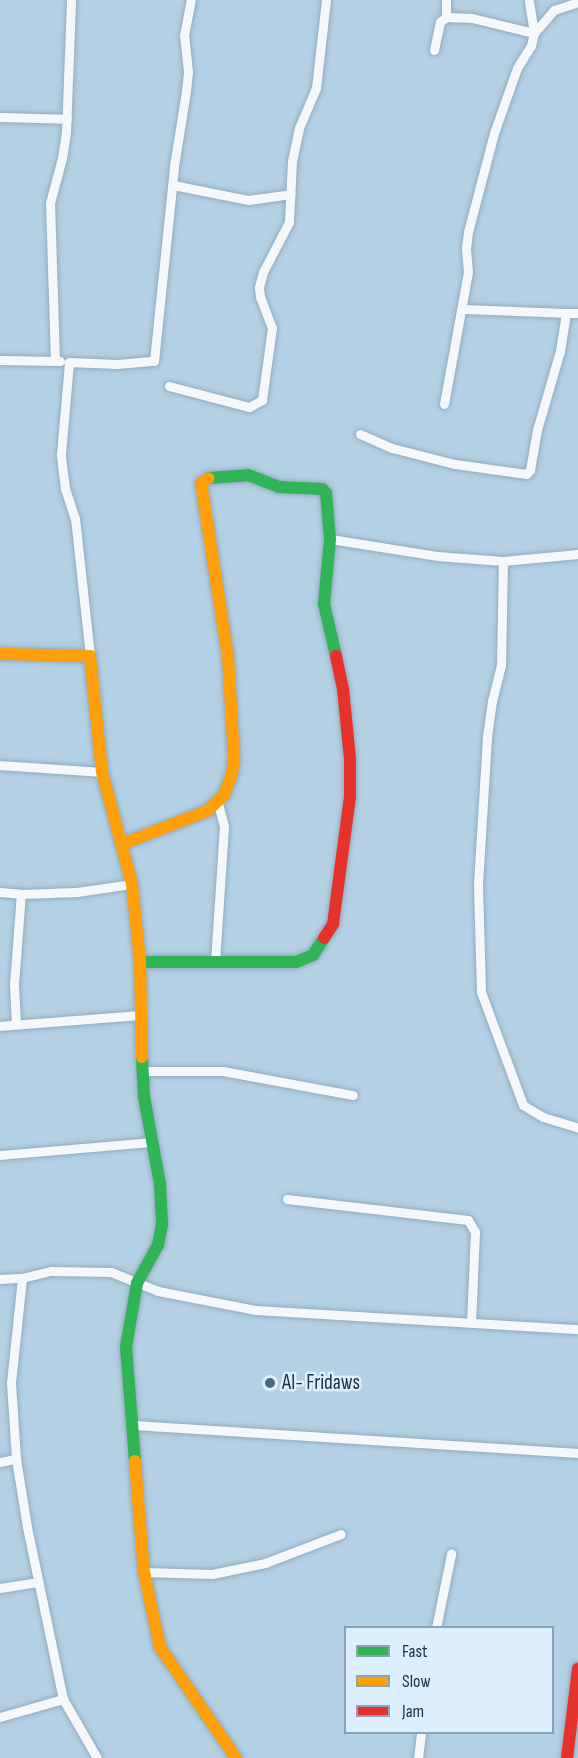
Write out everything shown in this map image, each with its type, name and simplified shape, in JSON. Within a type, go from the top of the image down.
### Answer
[{"type":"street","points":[[55,361],[50,203],[62,158],[67,119],[71,0]]},
{"type":"street","points":[[0,360],[117,364],[154,361],[188,72],[184,35],[191,0]]},
{"type":"street","points":[[169,386],[249,407],[262,400],[265,363],[272,328],[260,297],[259,287],[263,272],[289,222],[292,161],[296,139],[316,88],[326,0]]},
{"type":"street","points":[[446,0],[446,17]]},
{"type":"street","points":[[444,404],[463,309],[468,272],[467,240],[481,178],[494,133],[518,68],[531,46],[534,33],[529,0]]},
{"type":"street","points":[[534,33],[554,10],[578,2]]},
{"type":"street","points":[[434,50],[440,22],[446,17],[472,18],[534,33]]},
{"type":"street","points":[[0,117],[67,119]]},
{"type":"street","points":[[173,186],[248,200],[291,194]]},
{"type":"street","points":[[463,309],[527,309],[578,313]]},
{"type":"street","points":[[360,434],[392,448],[455,464],[526,474],[530,470],[537,430],[560,351],[566,313]]},
{"type":"street","points":[[69,362],[61,454],[65,489],[75,519],[102,772],[132,884],[140,962],[139,1015],[142,1071],[151,1142],[160,1184],[162,1224],[158,1245],[137,1283],[126,1347],[144,1572],[160,1647],[189,1693],[236,1758]]},
{"type":"street","points":[[122,844],[207,811],[218,803],[228,787],[234,758],[231,683],[201,483],[208,478],[248,476],[279,487],[322,489],[326,493],[330,539],[324,583],[324,604],[343,689],[350,759],[350,797],[333,924],[313,955],[296,962],[140,962]]},
{"type":"street","points":[[330,539],[437,556],[503,561],[578,554]]},
{"type":"street","points":[[503,561],[501,665],[492,701],[487,736],[478,885],[481,992],[523,1106],[543,1117],[578,1128]]},
{"type":"street","points":[[0,654],[90,656]]},
{"type":"street","points":[[0,765],[102,772]]},
{"type":"street","points":[[215,962],[224,826],[218,803]]},
{"type":"street","points":[[0,892],[21,894],[76,892],[132,884]]},
{"type":"street","points":[[16,1024],[14,984],[21,894]]},
{"type":"street","points":[[0,1026],[139,1015]]},
{"type":"street","points":[[142,1071],[223,1071],[353,1095]]},
{"type":"street","points":[[0,1155],[151,1142]]},
{"type":"street","points":[[287,1199],[468,1221],[475,1232],[471,1322]]},
{"type":"street","points":[[0,1279],[22,1278],[51,1271],[111,1272],[137,1283],[200,1301],[256,1310],[578,1329]]},
{"type":"street","points":[[22,1278],[10,1383],[16,1459],[63,1699],[97,1758]]},
{"type":"street","points":[[0,1383],[10,1383]]},
{"type":"street","points":[[134,1425],[578,1453]]},
{"type":"street","points":[[0,1462],[16,1459]]},
{"type":"street","points":[[144,1572],[212,1574],[265,1563],[341,1534]]},
{"type":"street","points":[[436,1626],[451,1554]]},
{"type":"street","points":[[0,1588],[39,1582]]},
{"type":"street","points":[[567,1758],[578,1669]]},
{"type":"street","points":[[0,1717],[63,1699]]},
{"type":"street","points":[[418,1758],[421,1734]]},
{"type":"traffic: fast","points":[[209,478],[248,475],[279,487],[322,489],[326,493],[330,539],[324,604],[336,656]]},
{"type":"traffic: fast","points":[[140,962],[296,962],[313,955],[324,938]]},
{"type":"traffic: fast","points":[[135,1461],[126,1347],[137,1283],[158,1245],[162,1224],[160,1184],[144,1097],[142,1057]]},
{"type":"traffic: slow","points":[[122,844],[207,811],[224,795],[232,774],[234,757],[228,657],[201,483],[209,478]]},
{"type":"traffic: slow","points":[[0,654],[90,656],[102,772],[132,884],[140,962],[142,1057]]},
{"type":"traffic: slow","points":[[135,1461],[144,1572],[160,1647],[236,1758]]},
{"type":"traffic: jam","points":[[324,938],[333,924],[350,797],[350,759],[343,689],[336,656]]},
{"type":"traffic: jam","points":[[567,1758],[578,1669]]},
{"type":"place","name":"Al- Fridaws","points":[[270,1383]]}]
